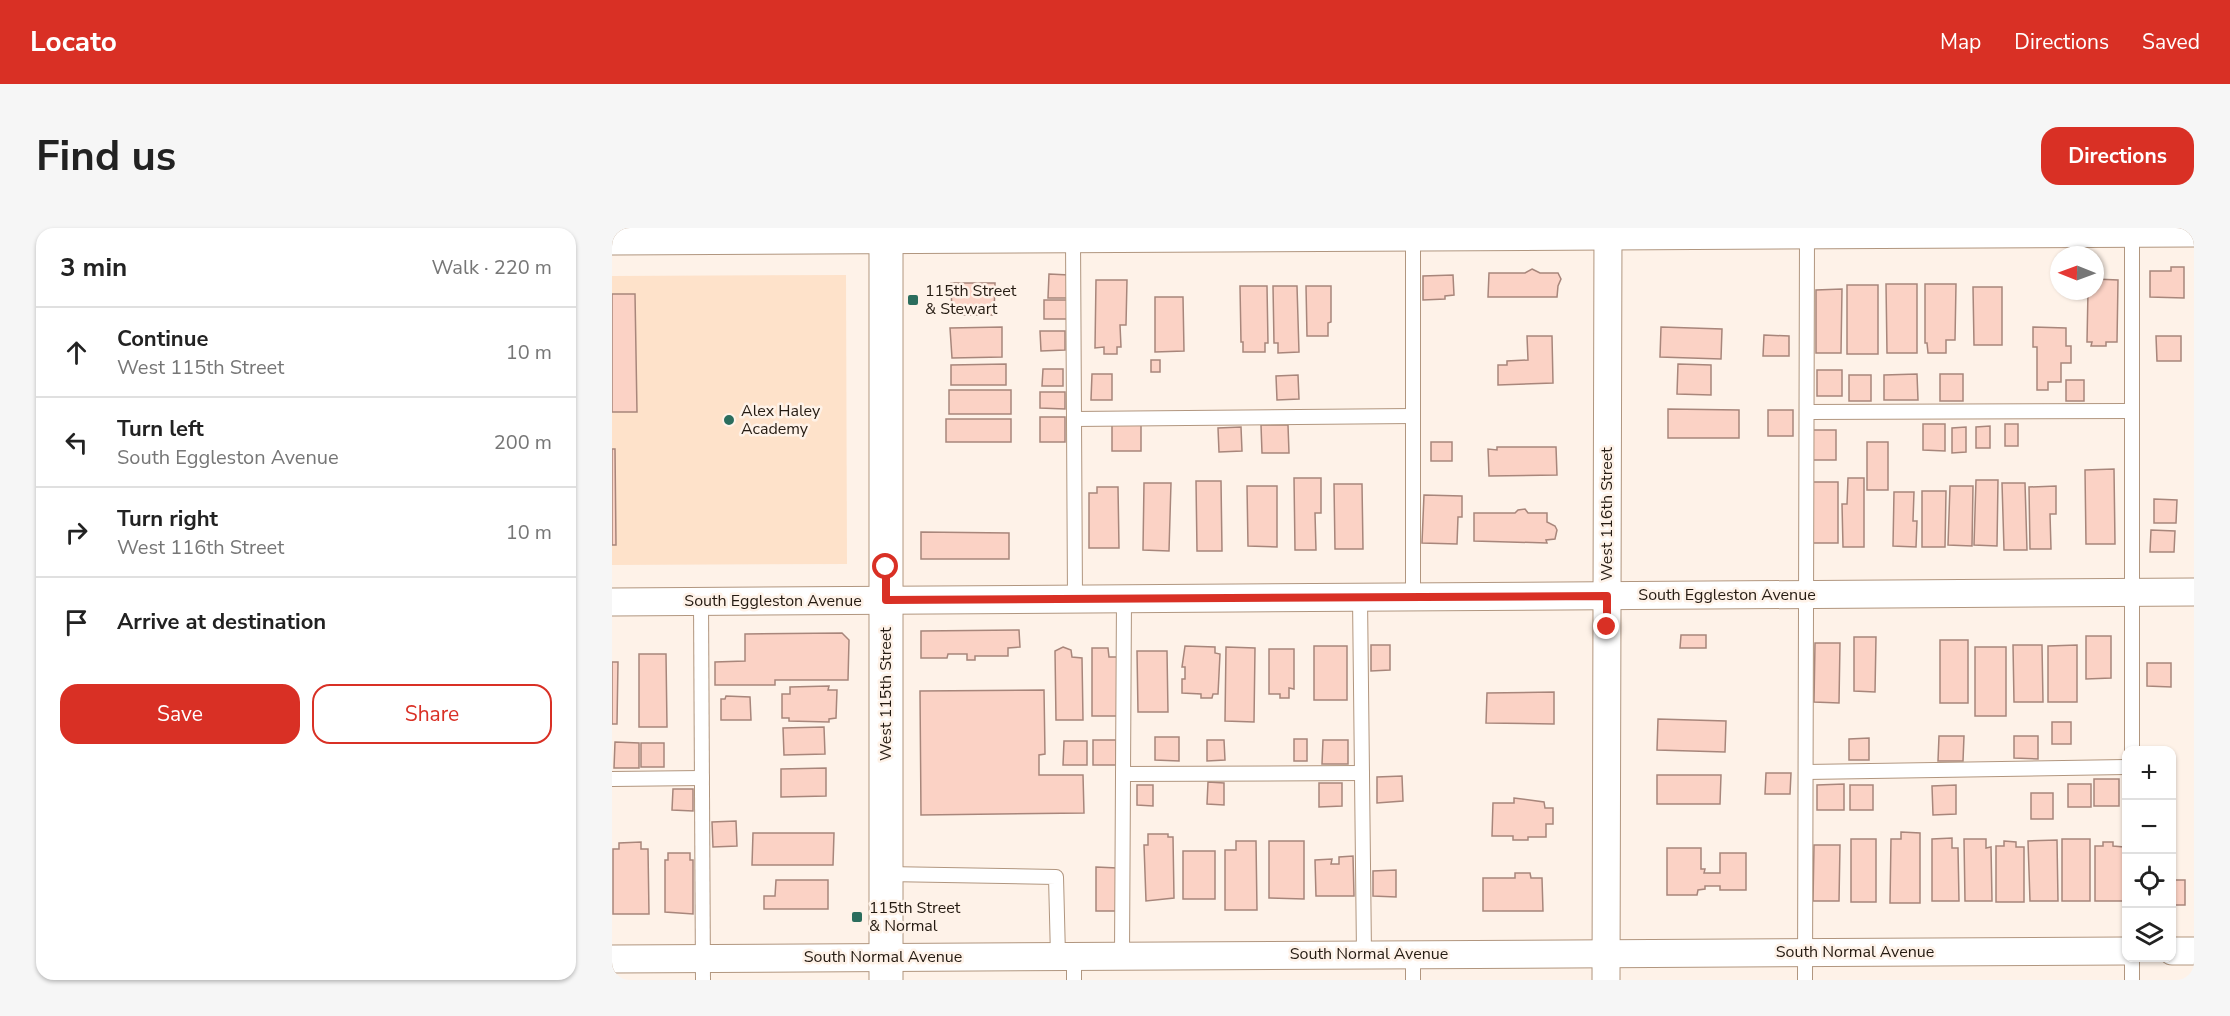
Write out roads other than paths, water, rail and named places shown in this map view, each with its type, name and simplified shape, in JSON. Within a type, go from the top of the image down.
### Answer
[{"type":"street","points":[[612,240],[703,234],[886,233],[1066,235],[2145,231],[2194,233]]},
{"type":"street","name":"West 116th Street","points":[[1606,980],[1608,232]]},
{"type":"street","name":"West 115th Street","points":[[886,233],[886,968]]},
{"type":"street","name":"South Eggleston Avenue","points":[[612,602],[2194,592]]},
{"type":"street","name":"South Normal Avenue","points":[[612,959],[703,969],[886,968],[1069,964],[1122,956],[1364,954],[1413,967],[1606,953],[2122,951]]},
{"type":"street","points":[[2176,951],[2194,951]]},
{"type":"lane","points":[[2132,746],[2132,411],[2145,231]]},
{"type":"lane","points":[[1797,233],[1807,412],[1805,980]]},
{"type":"lane","points":[[1413,597],[1413,416],[1420,234]]},
{"type":"lane","points":[[1066,235],[1074,419],[1075,599]]},
{"type":"lane","points":[[1807,412],[2132,411]]},
{"type":"lane","points":[[1074,419],[1413,416]]},
{"type":"lane","points":[[1360,597],[1364,954]]},
{"type":"lane","points":[[1122,956],[1124,598]]},
{"type":"lane","points":[[702,601],[703,969]]},
{"type":"lane","points":[[1806,772],[2122,767]]},
{"type":"lane","points":[[1123,774],[1362,773]]},
{"type":"lane","points":[[612,779],[702,778]]},
{"type":"lane","points":[[886,874],[1056,877],[1069,964]]},
{"type":"lane","points":[[2132,962],[2132,980]]},
{"type":"place","name":"115th Street & Stewart","points":[[913,300]]},
{"type":"place","name":"Alex Haley Academy","points":[[729,420]]},
{"type":"place","name":"115th Street & Normal","points":[[857,917]]}]
